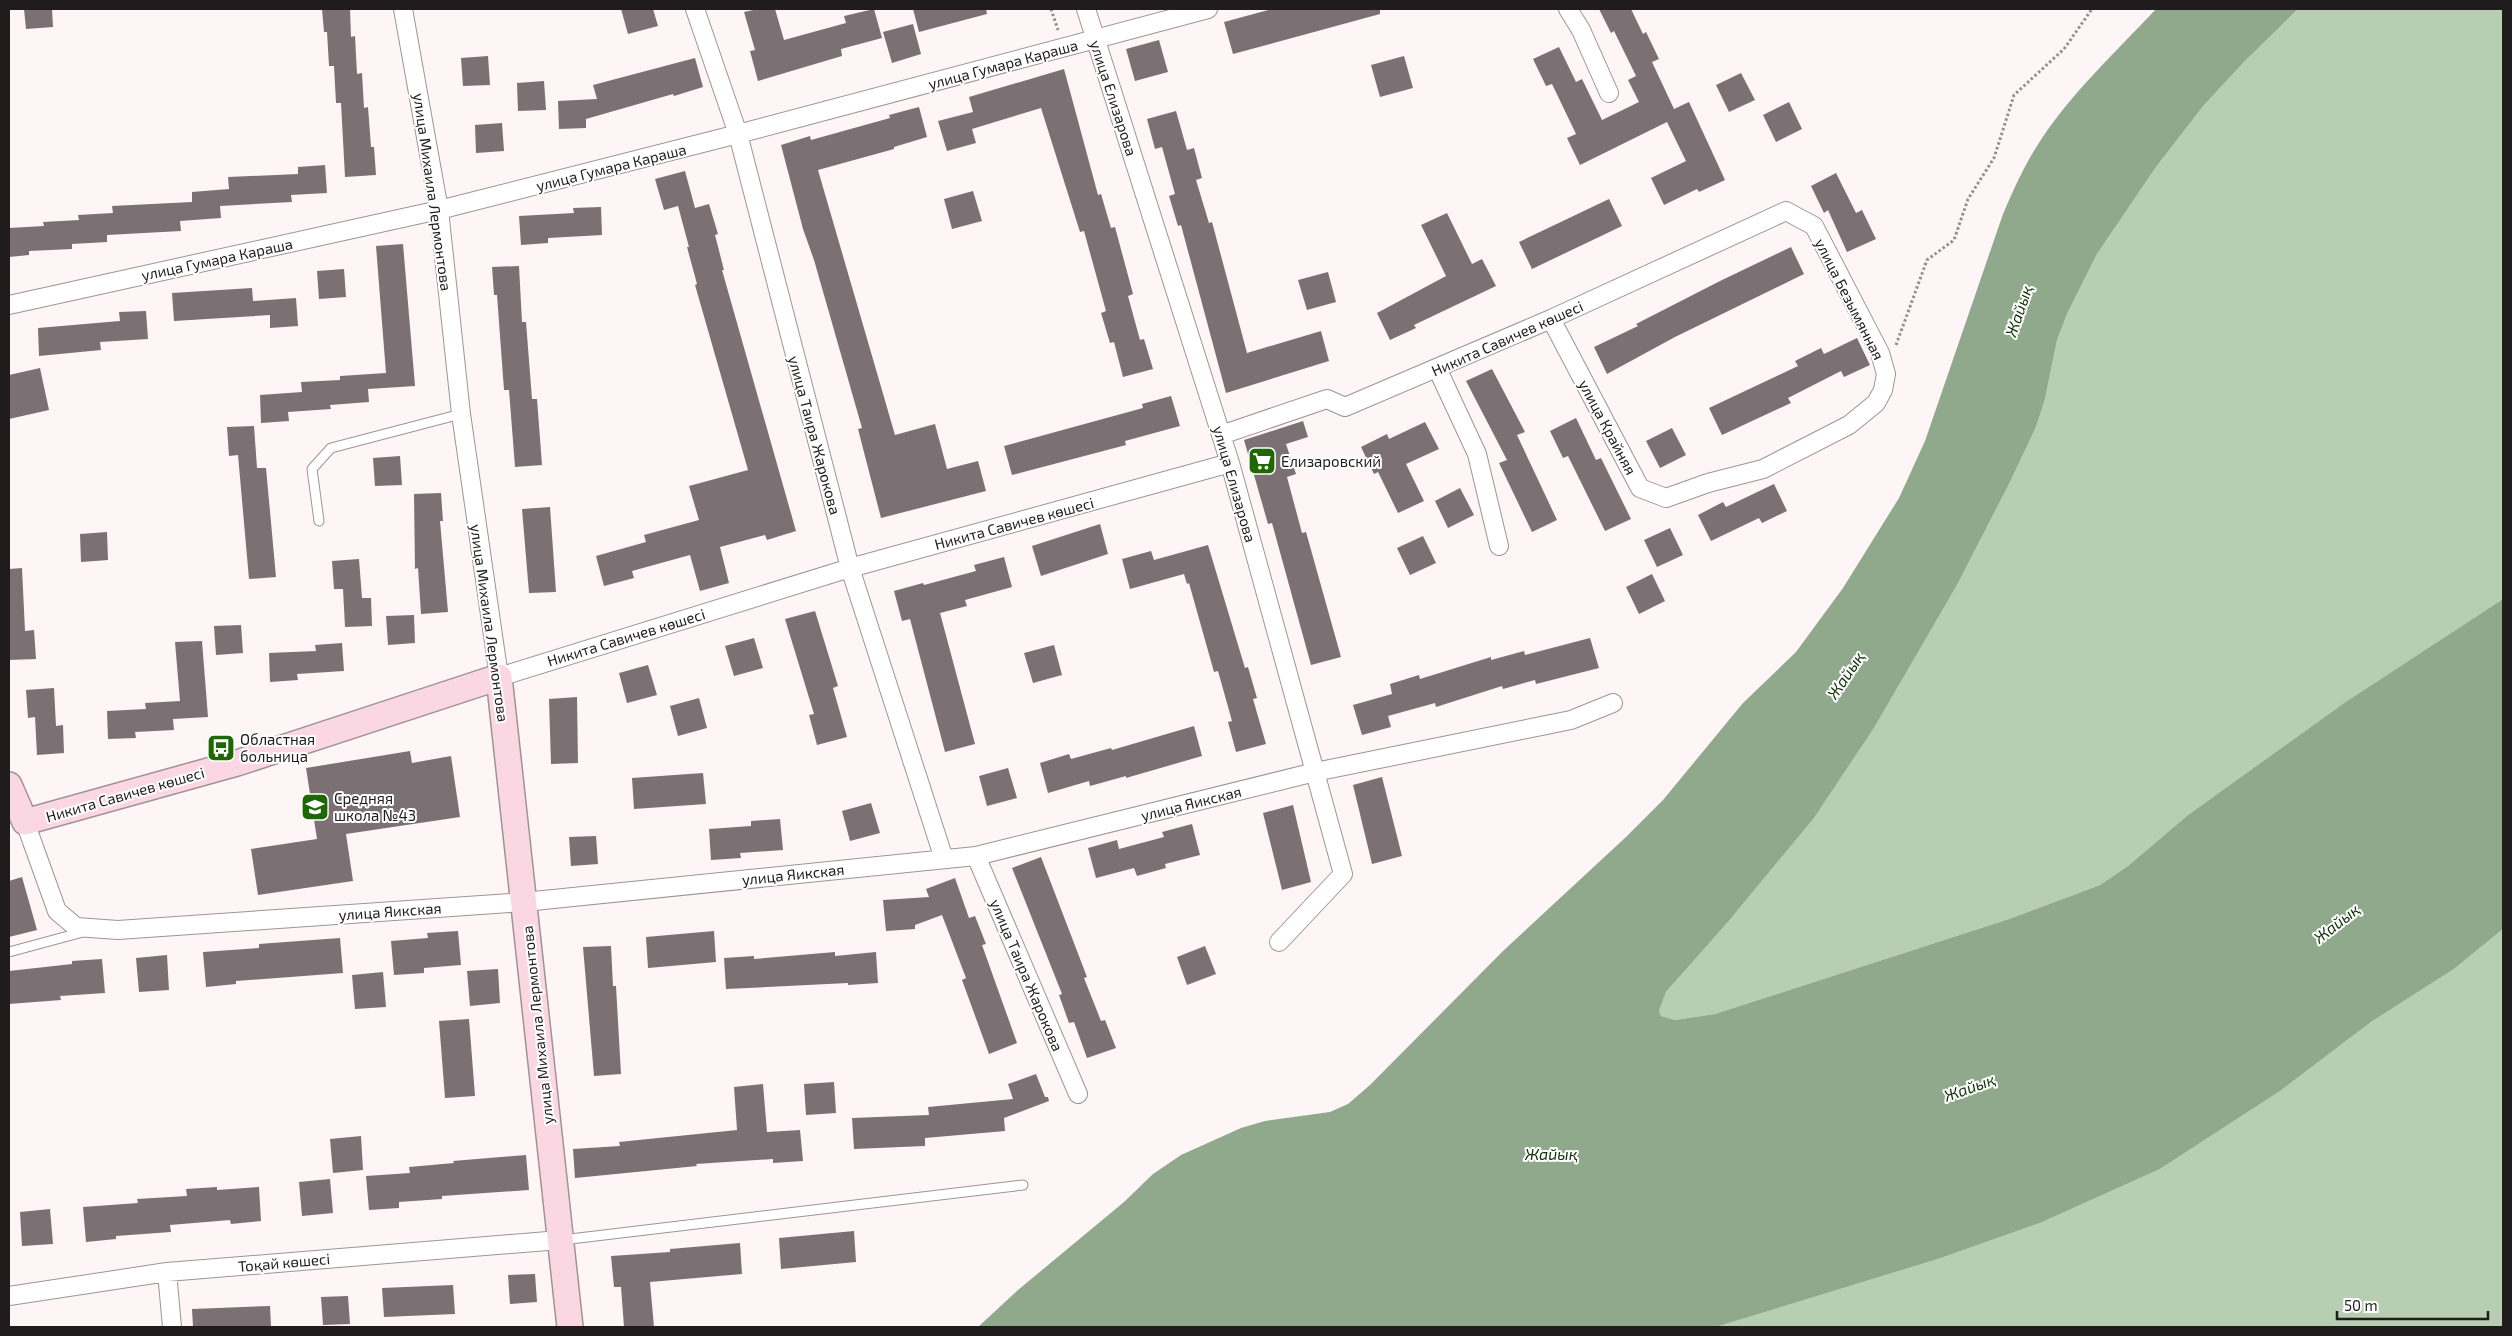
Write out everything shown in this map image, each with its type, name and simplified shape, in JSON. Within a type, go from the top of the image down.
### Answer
[{"type":"street","name":"улица Михаила Лермонтова","points":[[403,9],[439,210],[461,414],[499,677],[570,1327]]},
{"type":"street","name":"улица Таира Жарокова","points":[[695,9],[738,134],[850,568],[944,859]]},
{"type":"street","name":"улица Елизарова","points":[[1086,9],[1222,435],[1343,874],[1279,942]]},
{"type":"street","name":"улица Гумара Караша","points":[[9,305],[439,210],[738,134],[1208,9]]},
{"type":"street","points":[[1568,9],[1581,30],[1609,94]]},
{"type":"street","name":"улица Безымянная","points":[[1786,211],[1814,226],[1880,353],[1886,374]]},
{"type":"street","name":"Никита Савичев көшесі","points":[[1222,435],[1327,399],[1345,407],[1551,319],[1786,211]]},
{"type":"street","name":"улица Крайняя","points":[[1551,319],[1640,488],[1666,498],[1708,483],[1763,469],[1849,425],[1876,403],[1883,390],[1886,374]]},
{"type":"street","points":[[1438,368],[1477,454],[1499,546]]},
{"type":"street","name":"Никита Савичев көшесі","points":[[21,823],[237,763],[499,677],[850,568],[1230,463]]},
{"type":"street","name":"улица Яикская","points":[[21,823],[56,911],[76,926],[93,929],[118,930],[524,902],[976,856],[1315,772],[1571,720],[1613,703]]},
{"type":"street","points":[[9,785],[21,823]]},
{"type":"street","name":"улица Таира Жарокова","points":[[976,856],[1078,1094]]},
{"type":"street","name":"Тоқай көшесі","points":[[9,1296],[167,1272],[560,1240]]},
{"type":"street","points":[[167,1272],[172,1327]]},
{"type":"lane","points":[[319,521],[312,470],[331,448],[461,414]]},
{"type":"lane","points":[[9,952],[93,929]]},
{"type":"lane","points":[[560,1240],[1023,1185]]},
{"type":"path","points":[[1886,374],[1927,260],[1954,240],[1968,199],[1994,158],[2014,96],[2064,49],[2092,9]]},
{"type":"shaded area","points":[[2298,9],[2503,9],[2503,599],[2344,703],[2188,815],[2128,866],[2100,885],[2009,919],[1715,1014],[1675,1020],[1661,1016],[1659,1011],[1666,992],[1728,922],[1814,818],[1874,728],[1957,585],[2036,427],[2045,399],[2057,340],[2067,314],[2097,254],[2156,167],[2204,105],[2244,62]]},
{"type":"shaded area","points":[[2503,929],[2503,1327],[1716,1327],[1938,1259],[2040,1223],[2160,1169],[2280,1091],[2371,1022],[2454,969]]},
{"type":"water","name":"Жайық","points":[[2156,9],[2298,9],[2244,62],[2204,105],[2156,167],[2097,254],[2067,314],[2057,340],[2045,399],[2036,427],[1957,585],[1874,728],[1814,818],[1728,922],[1666,992],[1659,1011],[1661,1016],[1675,1020],[1715,1014],[2009,919],[2100,885],[2128,866],[2188,815],[2344,703],[2503,599],[2503,929],[2454,969],[2371,1022],[2280,1091],[2160,1169],[2040,1223],[1938,1259],[1716,1327],[978,1327],[1018,1290],[1124,1202],[1153,1174],[1181,1155],[1241,1128],[1265,1121],[1330,1112],[1348,1104],[1370,1085],[1503,951],[1626,837],[1663,800],[1743,703],[1796,652],[1843,588],[1899,498],[1925,441],[2003,214],[2027,163],[2063,109]]},
{"type":"building","points":[[24,9],[52,9],[53,27],[26,29]]},
{"type":"building","points":[[322,9],[350,9],[351,37],[355,36],[357,74],[362,73],[364,108],[368,107],[371,147],[374,147],[376,175],[345,177],[341,103],[336,103],[334,66],[329,66],[327,32],[324,32]]},
{"type":"building","points":[[621,9],[653,9],[658,26],[628,34]]},
{"type":"building","points":[[758,9],[775,9],[784,40],[846,23],[844,16],[874,9],[882,38],[841,49],[842,56],[758,81],[750,51],[755,50],[744,12]]},
{"type":"building","points":[[913,9],[986,9],[987,14],[919,32]]},
{"type":"building","points":[[1272,9],[1380,9],[1380,14],[1233,54],[1224,22]]},
{"type":"building","points":[[1599,9],[1631,9],[1643,34],[1646,32],[1659,59],[1652,62],[1674,109],[1689,102],[1725,180],[1699,192],[1697,189],[1664,205],[1651,178],[1686,161],[1667,122],[1580,165],[1567,138],[1576,134],[1552,84],[1546,86],[1533,59],[1559,47],[1576,82],[1582,79],[1602,120],[1639,102],[1628,80],[1636,76],[1614,31],[1611,33]]},
{"type":"building","points":[[913,24],[921,54],[892,63],[883,32]]},
{"type":"building","points":[[1159,40],[1168,72],[1135,81],[1126,49]]},
{"type":"building","points":[[488,56],[490,85],[463,86],[461,58]]},
{"type":"building","points":[[1404,56],[1413,88],[1380,97],[1371,65]]},
{"type":"building","points":[[695,58],[703,87],[586,119],[586,128],[559,129],[558,101],[597,99],[593,85]]},
{"type":"building","points":[[1064,69],[1098,195],[1101,194],[1111,228],[1115,227],[1133,294],[1128,296],[1140,340],[1144,339],[1153,369],[1123,377],[1114,342],[1110,343],[1101,313],[1106,311],[1084,231],[1080,232],[1041,108],[972,129],[976,143],[947,151],[938,121],[973,112],[969,97]]},
{"type":"building","points":[[1741,73],[1755,100],[1729,112],[1716,85]]},
{"type":"building","points":[[544,81],[546,110],[518,111],[517,83]]},
{"type":"building","points":[[1789,102],[1802,129],[1776,142],[1763,115]]},
{"type":"building","points":[[919,107],[927,137],[894,147],[894,149],[818,170],[895,435],[935,424],[947,469],[978,461],[986,491],[881,518],[858,429],[862,428],[814,260],[803,229],[781,145],[810,136],[811,140],[890,118],[889,115]]},
{"type":"building","points":[[1176,111],[1187,150],[1194,148],[1202,178],[1196,180],[1209,223],[1212,222],[1247,353],[1321,331],[1329,361],[1226,393],[1181,225],[1178,226],[1169,196],[1175,194],[1162,147],[1155,149],[1147,119]]},
{"type":"building","points":[[502,123],[504,151],[476,153],[475,125]]},
{"type":"building","points":[[325,165],[327,193],[291,195],[292,202],[220,206],[221,218],[180,221],[181,231],[107,235],[107,242],[72,244],[72,249],[29,251],[29,255],[9,257],[9,228],[44,226],[43,222],[79,220],[78,215],[113,213],[112,206],[192,202],[192,192],[229,189],[228,177],[298,174],[298,167]]},
{"type":"building","points":[[685,171],[695,208],[709,204],[718,234],[715,235],[724,270],[722,270],[796,531],[767,540],[765,535],[720,547],[729,583],[700,591],[690,555],[632,571],[634,578],[604,586],[596,556],[646,542],[644,535],[699,520],[689,486],[748,470],[695,285],[697,284],[678,206],[664,210],[655,179]]},
{"type":"building","points":[[1836,173],[1856,213],[1862,210],[1876,239],[1847,252],[1828,210],[1824,213],[1811,186]]},
{"type":"building","points":[[973,191],[982,221],[952,229],[944,199]]},
{"type":"building","points":[[1609,199],[1622,226],[1532,269],[1519,242]]},
{"type":"building","points":[[601,207],[602,235],[548,238],[548,243],[521,245],[519,216],[574,213],[573,208]]},
{"type":"building","points":[[1447,213],[1472,264],[1482,259],[1496,286],[1414,325],[1416,328],[1390,340],[1377,313],[1446,276],[1421,225]]},
{"type":"building","points":[[403,244],[415,386],[368,389],[369,402],[330,405],[331,409],[288,412],[289,421],[261,423],[260,395],[302,392],[301,382],[340,380],[340,376],[386,373],[376,246]]},
{"type":"building","points":[[1791,247],[1804,274],[1675,337],[1607,374],[1594,347],[1638,326],[1636,324],[1720,281]]},
{"type":"building","points":[[519,266],[522,322],[526,322],[532,399],[537,399],[542,465],[515,467],[509,390],[504,390],[497,295],[494,295],[492,267]]},
{"type":"building","points":[[344,269],[346,297],[319,299],[317,271]]},
{"type":"building","points":[[1328,272],[1336,302],[1307,310],[1298,280]]},
{"type":"building","points":[[252,288],[253,301],[296,298],[298,326],[270,328],[270,315],[174,321],[172,293]]},
{"type":"building","points":[[146,311],[148,339],[100,342],[101,350],[39,356],[38,328],[120,321],[119,312]]},
{"type":"building","points":[[1857,338],[1870,365],[1844,377],[1841,371],[1788,398],[1791,403],[1722,435],[1709,408],[1798,366],[1795,361],[1821,348],[1824,354]]},
{"type":"building","points":[[40,368],[49,410],[9,419],[9,375]]},
{"type":"building","points":[[1492,369],[1525,432],[1517,435],[1557,520],[1532,532],[1499,463],[1507,460],[1466,381]]},
{"type":"building","points":[[1171,396],[1180,426],[1125,441],[1126,445],[1012,475],[1004,446],[1143,408],[1142,404]]},
{"type":"building","points":[[1576,418],[1596,460],[1601,458],[1631,519],[1605,531],[1568,456],[1563,458],[1550,431]]},
{"type":"building","points":[[1303,421],[1308,437],[1286,444],[1296,474],[1287,477],[1302,533],[1306,532],[1341,657],[1311,665],[1272,523],[1268,524],[1244,440]]},
{"type":"building","points":[[1425,422],[1439,449],[1406,464],[1424,501],[1398,513],[1378,472],[1374,474],[1361,447],[1387,434],[1389,439]]},
{"type":"building","points":[[254,426],[257,468],[266,468],[276,577],[249,579],[238,455],[229,456],[227,427]]},
{"type":"building","points":[[1672,428],[1686,455],[1660,468],[1646,441]]},
{"type":"building","points":[[400,456],[402,485],[375,486],[373,458]]},
{"type":"building","points":[[1774,484],[1787,511],[1762,523],[1759,518],[1711,541],[1698,515],[1723,502],[1726,507]]},
{"type":"building","points":[[1460,488],[1474,515],[1448,528],[1435,501]]},
{"type":"building","points":[[441,493],[443,521],[440,521],[448,612],[421,614],[418,568],[415,569],[414,494]]},
{"type":"building","points":[[550,507],[556,592],[529,593],[522,509]]},
{"type":"building","points":[[1100,524],[1108,554],[1041,576],[1032,546]]},
{"type":"building","points":[[1670,528],[1683,555],[1657,567],[1644,540]]},
{"type":"building","points":[[107,532],[108,560],[81,562],[80,534]]},
{"type":"building","points":[[1423,536],[1436,563],[1410,575],[1397,548]]},
{"type":"building","points":[[1208,545],[1245,668],[1248,667],[1257,698],[1253,699],[1266,744],[1236,752],[1228,722],[1232,721],[1218,671],[1214,672],[1189,583],[1187,584],[1184,574],[1130,589],[1122,559],[1151,551],[1154,560]]},
{"type":"building","points":[[1004,557],[1012,587],[965,600],[967,606],[940,613],[975,744],[945,752],[910,619],[902,621],[894,591],[976,571],[974,565]]},
{"type":"building","points":[[359,559],[362,598],[371,598],[372,626],[345,627],[343,589],[334,589],[332,561]]},
{"type":"building","points":[[22,568],[25,631],[34,630],[36,659],[9,660],[9,569]]},
{"type":"building","points":[[1652,574],[1665,601],[1639,614],[1626,587]]},
{"type":"building","points":[[815,611],[838,686],[833,688],[847,737],[817,745],[809,715],[814,714],[785,619]]},
{"type":"building","points":[[414,615],[415,643],[388,645],[386,616]]},
{"type":"building","points":[[241,625],[243,653],[216,655],[214,626]]},
{"type":"building","points":[[754,638],[763,668],[734,676],[725,646]]},
{"type":"building","points":[[1590,638],[1599,668],[1536,684],[1535,680],[1503,689],[1502,686],[1436,707],[1435,703],[1388,716],[1391,727],[1362,735],[1353,705],[1392,694],[1390,684],[1419,675],[1420,679],[1491,657],[1491,660],[1524,651],[1525,655]]},
{"type":"building","points":[[202,641],[208,717],[173,719],[174,730],[135,732],[136,738],[108,739],[107,711],[146,709],[145,703],[180,701],[175,642]]},
{"type":"building","points":[[342,643],[344,671],[297,674],[298,680],[270,682],[269,653],[316,651],[315,645]]},
{"type":"building","points":[[1054,645],[1062,675],[1033,683],[1024,653]]},
{"type":"building","points":[[648,665],[657,695],[627,703],[619,673]]},
{"type":"building","points":[[54,688],[56,726],[63,725],[64,753],[37,755],[35,717],[28,718],[26,690]]},
{"type":"building","points":[[577,697],[578,763],[551,764],[549,699]]},
{"type":"building","points":[[699,698],[707,728],[678,736],[670,706]]},
{"type":"building","points":[[1194,726],[1202,756],[1126,778],[1126,776],[1090,786],[1089,781],[1048,793],[1040,763],[1069,754],[1071,759],[1111,748],[1112,750]]},
{"type":"building","points":[[410,751],[412,763],[451,756],[460,817],[346,834],[353,881],[258,895],[251,849],[317,839],[306,768]]},
{"type":"building","points":[[1008,768],[1017,798],[987,806],[979,776]]},
{"type":"building","points":[[703,773],[706,804],[634,809],[632,778]]},
{"type":"building","points":[[1382,777],[1402,856],[1372,864],[1353,785]]},
{"type":"building","points":[[871,803],[880,833],[850,841],[842,811]]},
{"type":"building","points":[[1293,805],[1311,882],[1282,890],[1263,813]]},
{"type":"building","points":[[780,819],[783,850],[740,853],[741,858],[711,860],[709,829],[751,826],[751,821]]},
{"type":"building","points":[[1192,824],[1200,855],[1165,864],[1166,868],[1137,876],[1134,868],[1096,878],[1088,848],[1117,840],[1119,849],[1164,837],[1162,832]]},
{"type":"building","points":[[596,836],[598,864],[571,866],[569,837]]},
{"type":"building","points":[[1041,857],[1087,977],[1084,978],[1101,1021],[1105,1020],[1116,1048],[1087,1058],[1074,1022],[1069,1023],[1059,995],[1062,994],[1012,868]]},
{"type":"building","points":[[22,877],[37,930],[9,937],[9,881]]},
{"type":"building","points":[[955,878],[969,918],[975,916],[986,944],[982,945],[1017,1043],[989,1054],[962,980],[966,978],[942,915],[915,925],[915,929],[886,931],[883,900],[929,897],[926,889]]},
{"type":"building","points":[[458,931],[461,965],[424,968],[424,973],[394,975],[391,941],[428,938],[427,933]]},
{"type":"building","points":[[714,931],[716,962],[648,968],[646,937]]},
{"type":"building","points":[[340,938],[343,973],[236,981],[236,984],[206,987],[203,952],[259,948],[259,944]]},
{"type":"building","points":[[611,946],[613,986],[616,986],[621,1074],[594,1076],[583,947]]},
{"type":"building","points":[[1205,946],[1216,974],[1187,985],[1177,957]]},
{"type":"building","points":[[835,952],[835,956],[876,952],[878,983],[726,989],[724,958],[754,956],[754,959]]},
{"type":"building","points":[[167,955],[169,990],[139,992],[136,958]]},
{"type":"building","points":[[102,959],[105,993],[60,996],[61,1000],[9,1004],[9,971],[72,964],[72,961]]},
{"type":"building","points":[[498,969],[500,1003],[470,1006],[467,971]]},
{"type":"building","points":[[383,972],[386,1007],[355,1009],[352,975]]},
{"type":"building","points":[[469,1019],[475,1096],[445,1098],[439,1021]]},
{"type":"building","points":[[1036,1074],[1045,1097],[1048,1097],[1049,1101],[1004,1118],[1005,1131],[925,1138],[925,1146],[854,1149],[852,1118],[929,1115],[928,1107],[1013,1099],[1008,1084]]},
{"type":"building","points":[[834,1082],[836,1113],[806,1115],[804,1084]]},
{"type":"building","points":[[763,1084],[767,1132],[800,1130],[803,1161],[773,1163],[773,1159],[696,1164],[697,1166],[575,1178],[573,1149],[620,1146],[619,1142],[737,1130],[734,1087]]},
{"type":"building","points":[[361,1136],[363,1170],[333,1173],[330,1139]]},
{"type":"building","points":[[526,1155],[529,1190],[442,1196],[442,1199],[399,1202],[399,1208],[369,1210],[366,1176],[410,1173],[409,1167],[454,1163],[453,1161]]},
{"type":"building","points":[[330,1179],[333,1213],[302,1216],[299,1182]]},
{"type":"building","points":[[217,1187],[217,1190],[259,1187],[261,1221],[231,1224],[230,1220],[170,1225],[171,1232],[116,1236],[116,1239],[86,1242],[83,1207],[138,1203],[137,1199],[187,1196],[186,1189]]},
{"type":"building","points":[[50,1209],[53,1244],[22,1246],[20,1212]]},
{"type":"building","points":[[854,1231],[856,1262],[781,1269],[779,1238]]},
{"type":"building","points":[[740,1243],[742,1274],[650,1282],[654,1327],[624,1327],[621,1287],[614,1287],[611,1256],[670,1252],[670,1249]]},
{"type":"building","points":[[535,1274],[537,1302],[510,1304],[508,1275]]},
{"type":"building","points":[[453,1285],[455,1314],[384,1317],[382,1288]]},
{"type":"building","points":[[348,1296],[350,1324],[323,1325],[321,1297]]},
{"type":"building","points":[[270,1306],[271,1327],[193,1327],[192,1309]]},
{"type":"place","name":"Елизаровский","points":[[1262,461]]},
{"type":"place","name":"Областная больница","points":[[221,748]]},
{"type":"place","name":"Средняя школа №43","points":[[315,807]]}]
